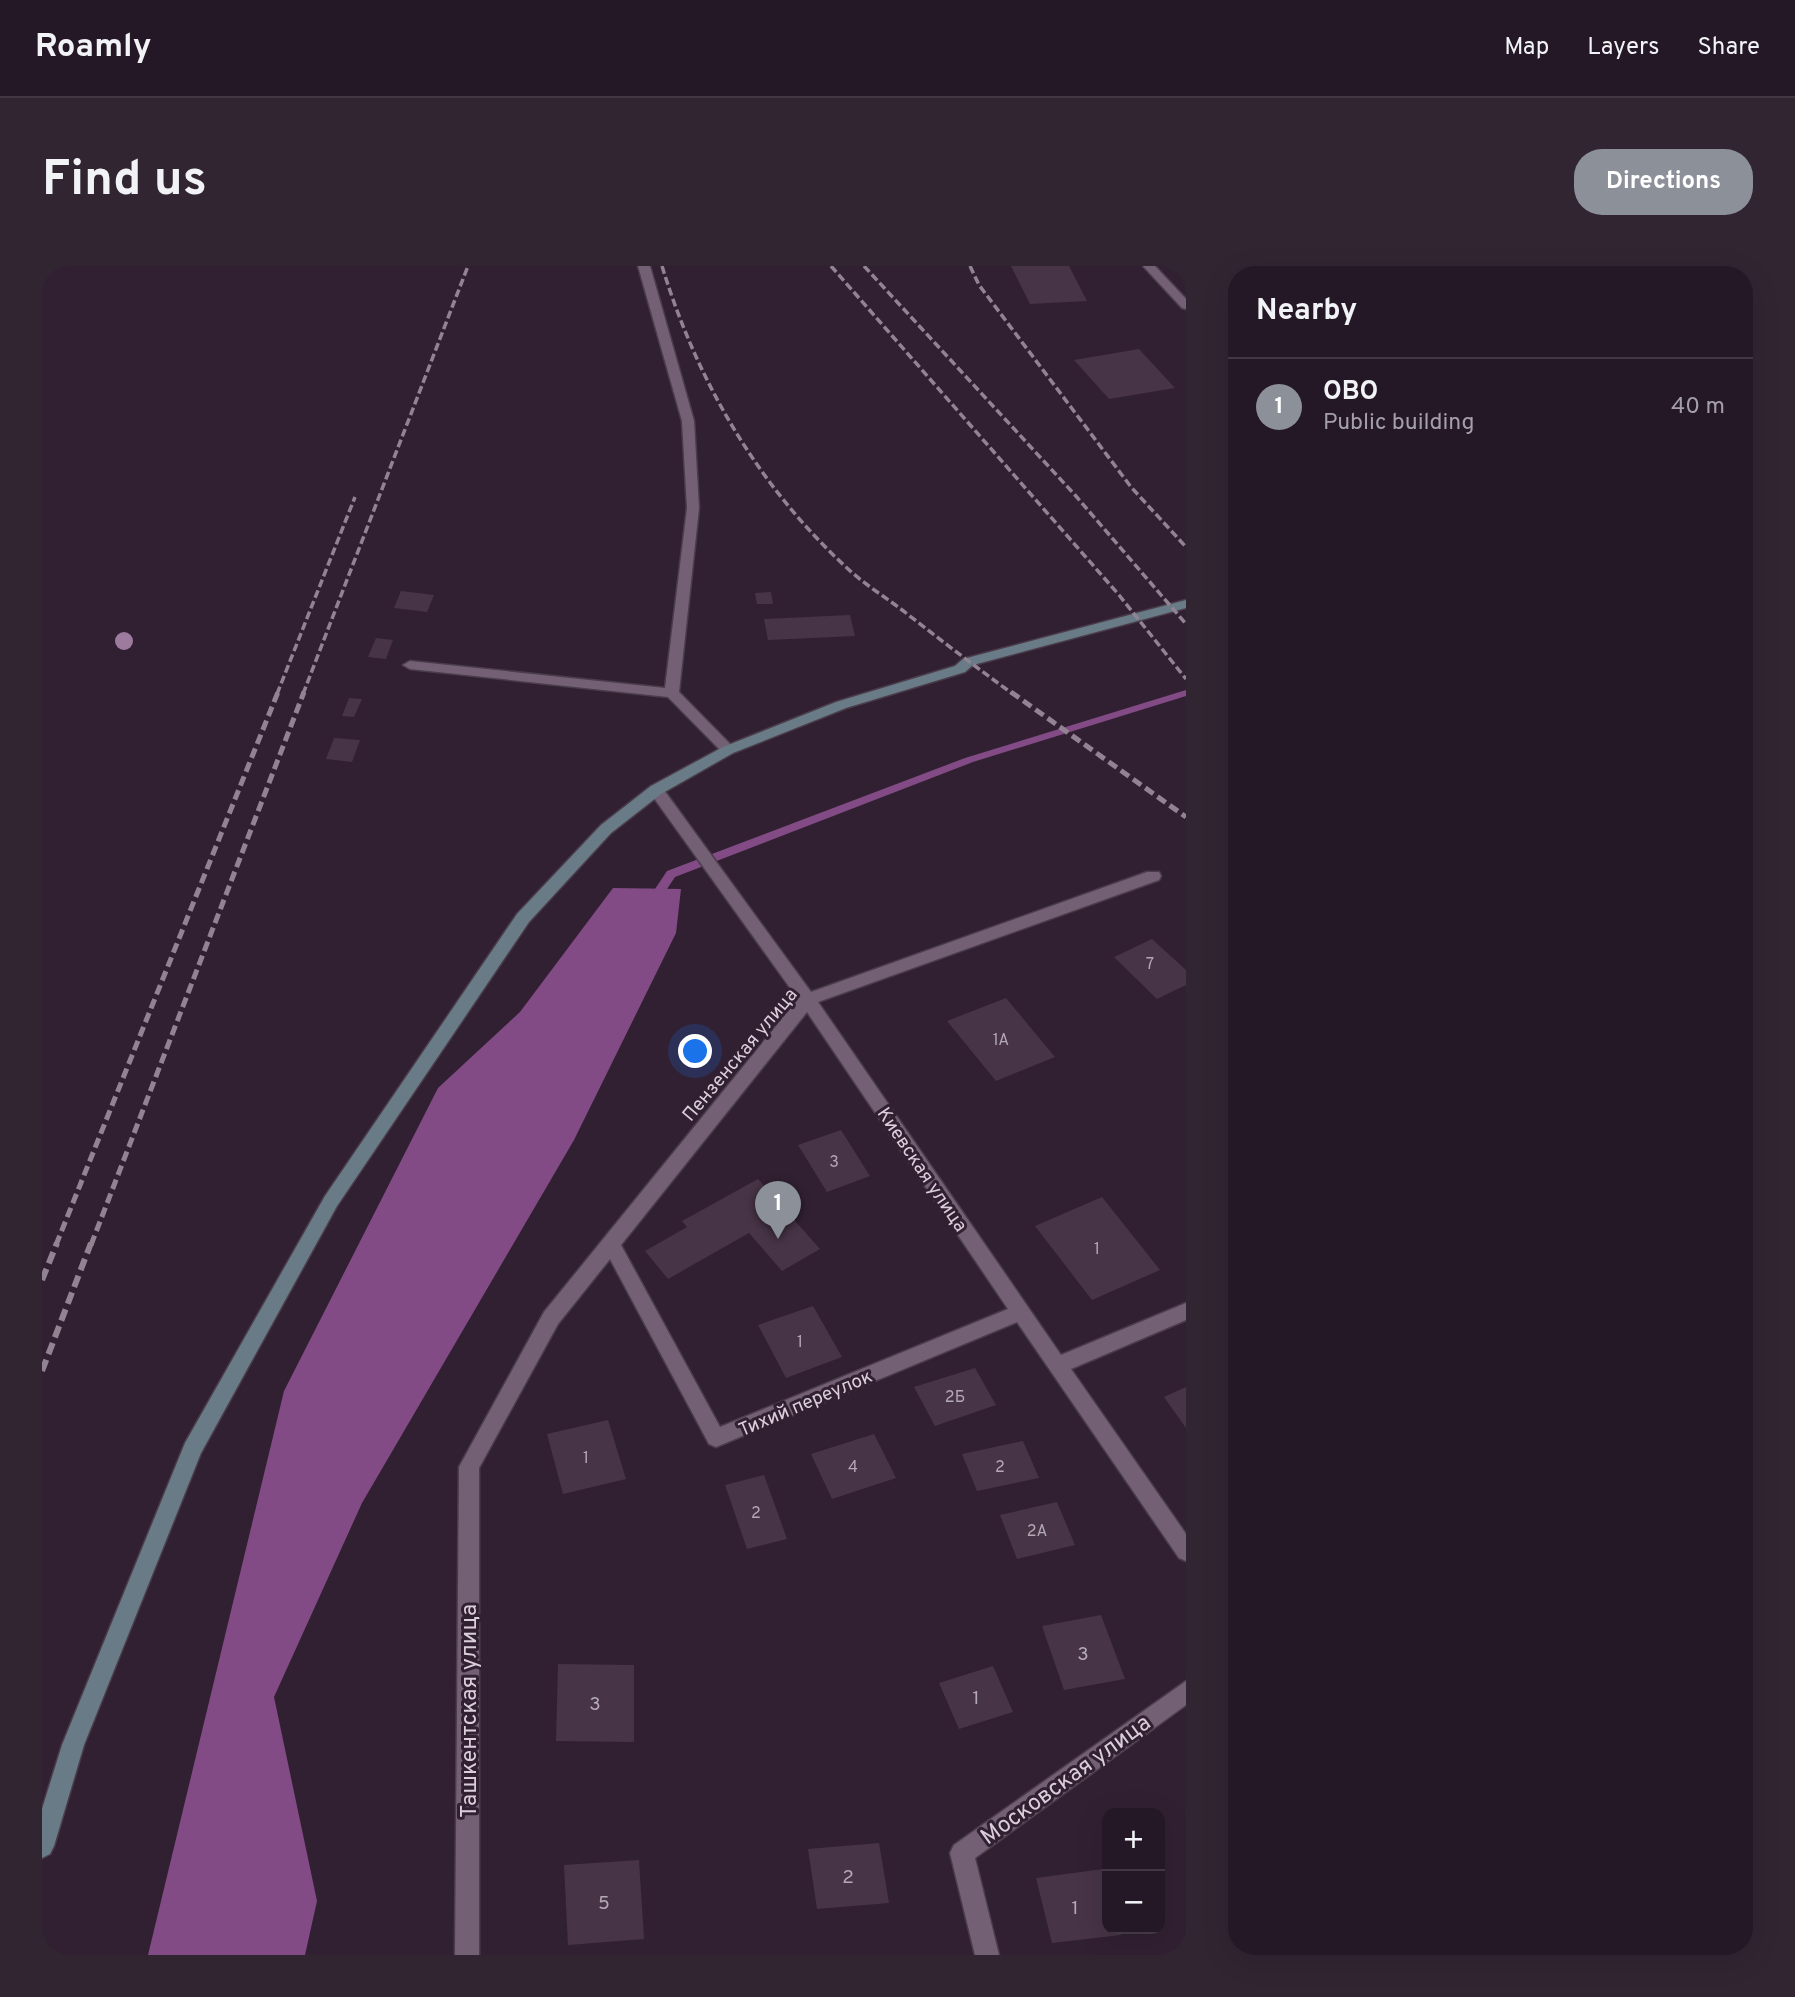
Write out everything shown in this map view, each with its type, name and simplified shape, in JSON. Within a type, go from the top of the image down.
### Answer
[{"type":"main road","points":[[42,1846],[73,1745],[192,1449],[331,1201],[523,918],[606,829],[656,790],[728,750],[841,705],[960,668],[968,662],[1186,604]]},
{"type":"street","points":[[644,266],[688,421],[693,508],[672,692]]},
{"type":"street","points":[[1149,266],[1186,306]]},
{"type":"street","points":[[410,664],[672,692],[728,750]]},
{"type":"street","name":"Киевская улица","points":[[656,790],[808,999],[1186,1551]]},
{"type":"street","name":"Пензенская улица","points":[[469,1467],[551,1318],[808,999],[1153,876]]},
{"type":"street","name":"Тихий переулок","points":[[611,1244],[716,1438],[1020,1312]]},
{"type":"street","points":[[1057,1366],[1186,1311]]},
{"type":"street","name":"Ташкентская улица","points":[[467,1955],[469,1467]]},
{"type":"street","name":"Московская улица","points":[[987,1955],[962,1853],[1186,1692]]},
{"type":"shaded area","points":[[613,888],[681,889],[676,933],[574,1140],[362,1503],[274,1697],[317,1901],[305,1955],[148,1955],[284,1391],[438,1088],[520,1012]]},
{"type":"building","points":[[1011,266],[1069,266],[1087,301],[1030,304]]},
{"type":"building","points":[[1139,349],[1175,388],[1109,399],[1074,360]]},
{"type":"building","points":[[401,591],[434,595],[427,612],[394,608]]},
{"type":"building","points":[[771,592],[773,604],[757,604],[755,593]]},
{"type":"building","points":[[850,615],[855,636],[768,640],[764,619]]},
{"type":"building","points":[[376,638],[393,640],[386,659],[368,657]]},
{"type":"building","points":[[349,698],[362,699],[354,717],[342,716]]},
{"type":"building","points":[[334,738],[360,740],[352,762],[326,759]]},
{"type":"building","points":[[1152,939],[1186,970],[1186,985],[1157,999],[1114,957]]},
{"type":"building","points":[[1006,998],[1055,1057],[996,1081],[947,1021]]},
{"type":"building","points":[[841,1130],[870,1176],[827,1192],[798,1145]]},
{"type":"building","points":[[758,1179],[820,1249],[782,1271],[749,1233],[668,1279],[645,1251],[687,1227],[682,1221]]},
{"type":"building","points":[[1102,1197],[1160,1270],[1092,1300],[1035,1226]]},
{"type":"building","points":[[813,1306],[842,1357],[786,1378],[758,1325]]},
{"type":"building","points":[[975,1368],[996,1405],[935,1426],[914,1387]]},
{"type":"building","points":[[1186,1387],[1186,1428],[1164,1397]]},
{"type":"building","points":[[608,1420],[626,1479],[563,1494],[547,1434]]},
{"type":"building","points":[[874,1434],[896,1478],[832,1499],[811,1454]]},
{"type":"building","points":[[1023,1441],[1039,1478],[977,1491],[962,1454]]},
{"type":"building","points":[[764,1475],[787,1539],[747,1549],[725,1485]]},
{"type":"building","points":[[1057,1502],[1075,1545],[1017,1559],[1000,1515]]},
{"type":"building","points":[[1101,1615],[1125,1679],[1064,1690],[1042,1626]]},
{"type":"building","points":[[558,1664],[634,1665],[634,1742],[556,1741]]},
{"type":"building","points":[[993,1666],[1013,1712],[959,1729],[939,1683]]},
{"type":"building","points":[[879,1843],[889,1903],[817,1909],[808,1849]]},
{"type":"building","points":[[639,1860],[644,1939],[568,1945],[564,1865]]},
{"type":"building","points":[[1102,1869],[1102,1934],[1121,1935],[1052,1943],[1036,1878]]},
{"type":"waterway","points":[[653,901],[671,874],[969,760],[1186,693]]},
{"type":"railway","points":[[303,694],[468,266]]},
{"type":"railway","points":[[662,266],[676,309],[712,390],[734,429],[785,502],[854,574],[1013,694]]},
{"type":"railway","points":[[831,266],[1119,595],[1186,679]]},
{"type":"railway","points":[[864,266],[1075,495],[1186,624]]},
{"type":"railway","points":[[970,266],[979,285],[1131,487],[1186,547]]},
{"type":"railway","points":[[277,694],[355,497]]},
{"type":"railway","points":[[56,1245],[278,692]]},
{"type":"railway","points":[[91,1245],[304,692]]},
{"type":"railway","points":[[1011,692],[1186,817]]},
{"type":"railway","points":[[42,1280],[57,1243]]},
{"type":"railway","points":[[42,1371],[91,1243]]},
{"type":"place","name":"ОВО","points":[[778,1239]]}]
